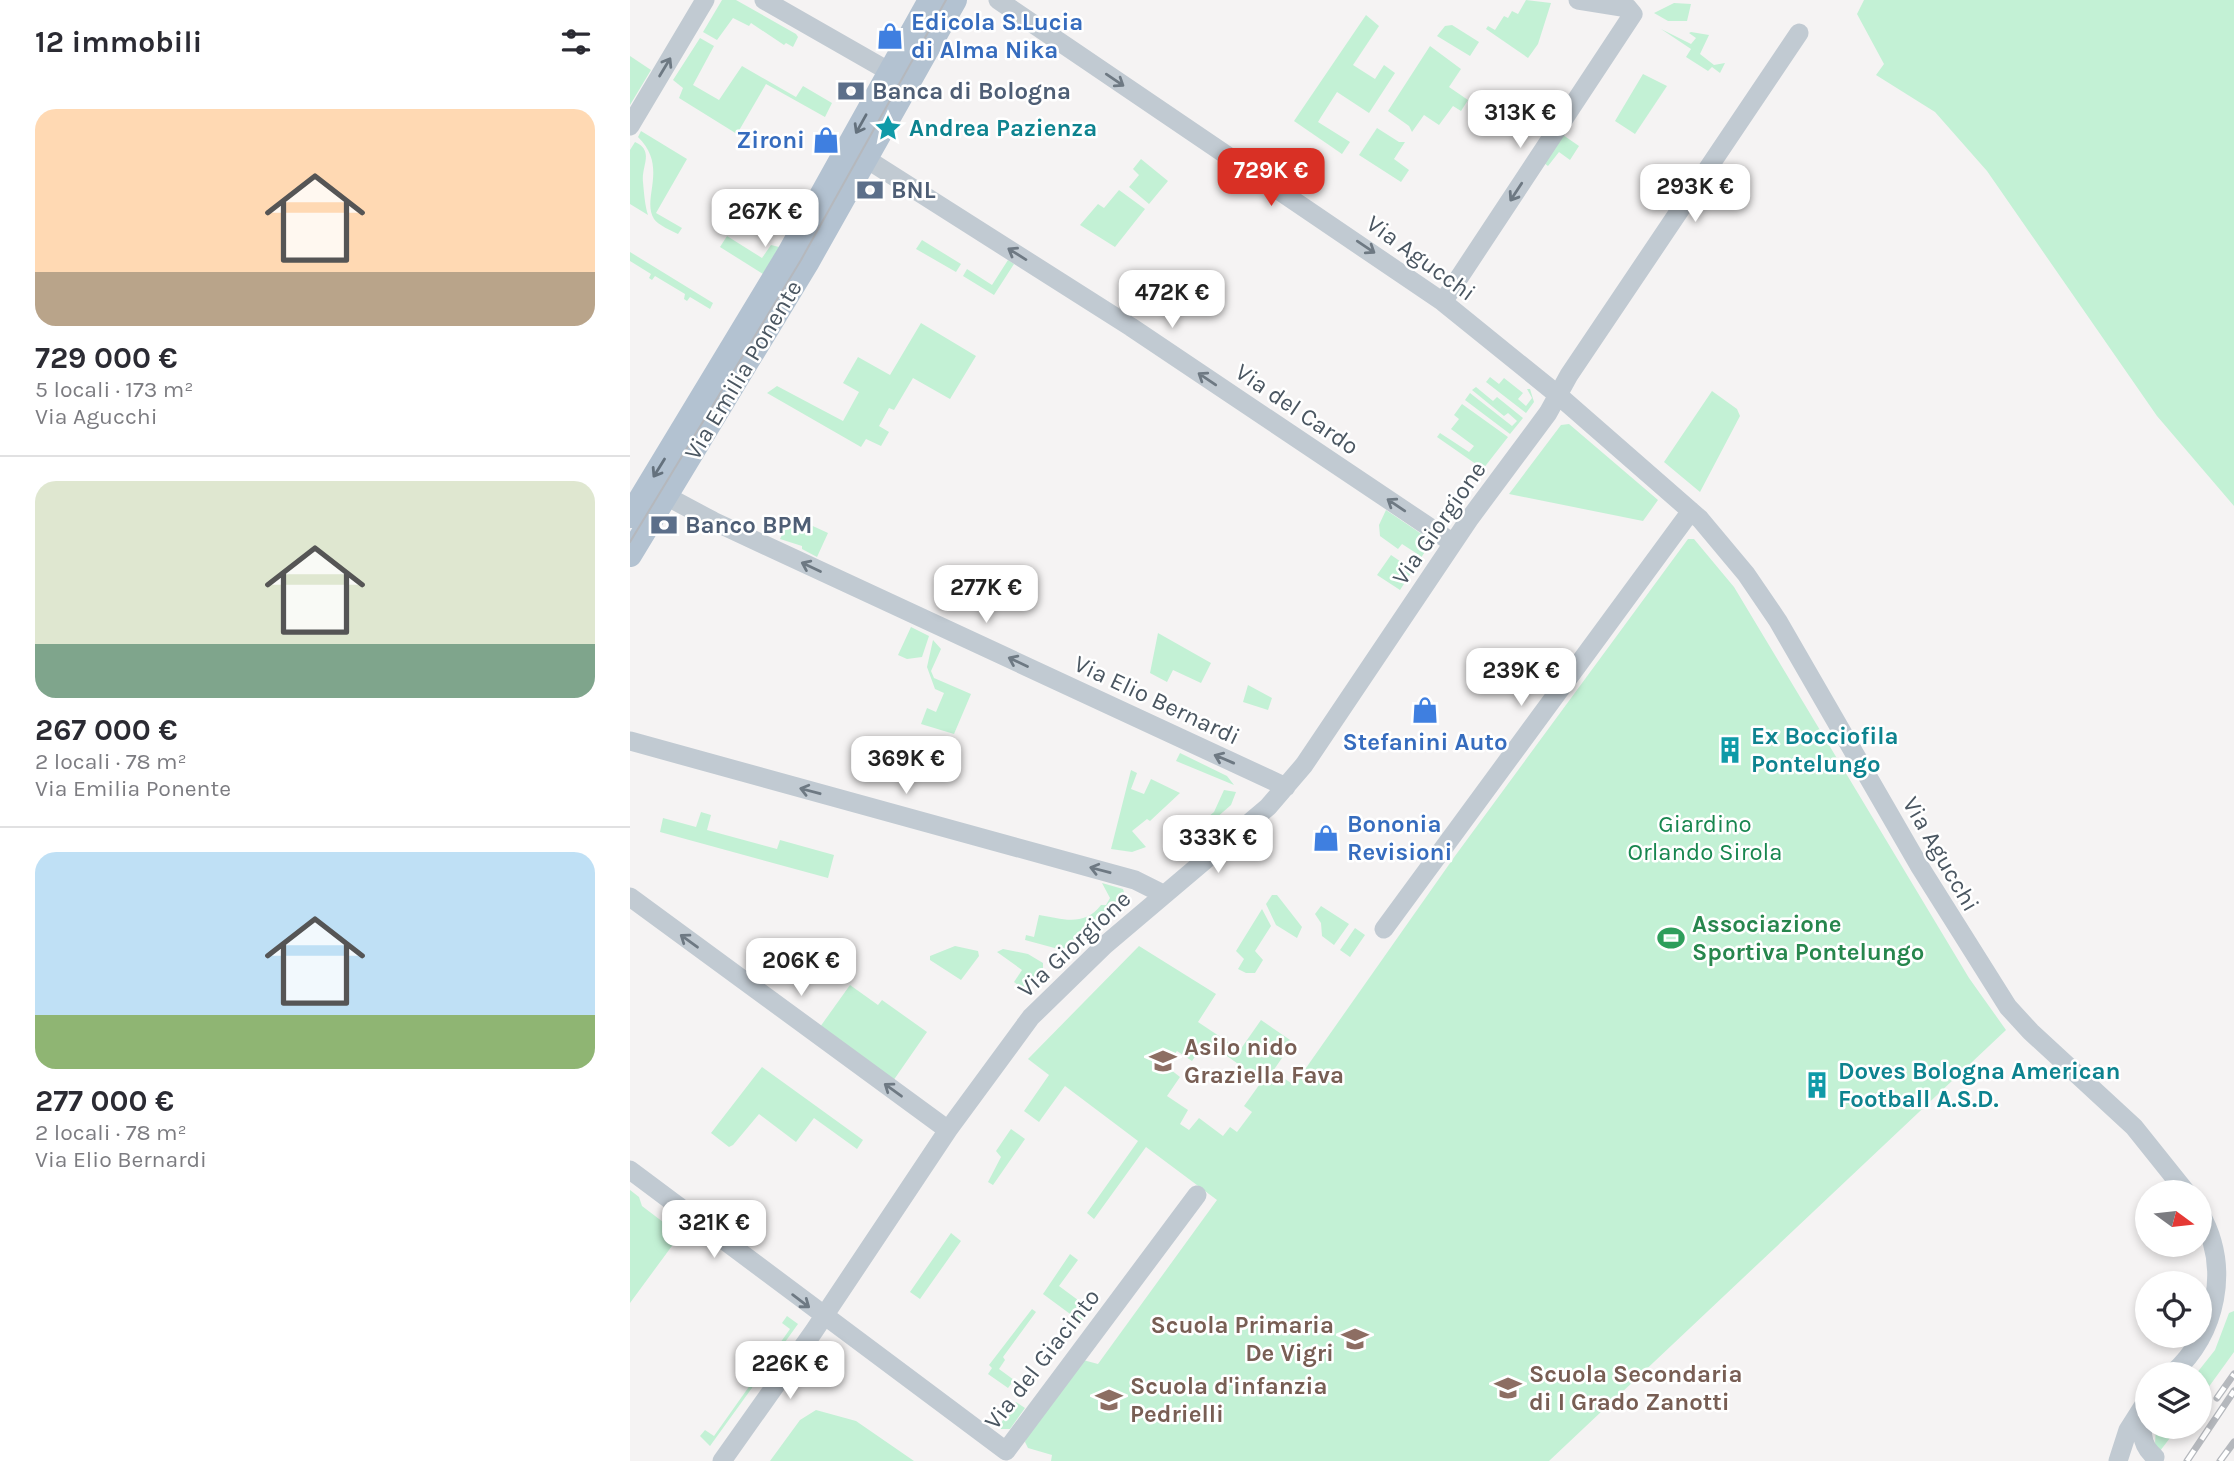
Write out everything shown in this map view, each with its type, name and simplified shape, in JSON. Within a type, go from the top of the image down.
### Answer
[{"type":"main road","name":"Via Emilia Ponente","points":[[630,516],[789,253],[930,0]]},
{"type":"main road","name":"Via Emilia Ponente","points":[[630,555],[766,333],[955,0]]},
{"type":"street","points":[[630,126],[705,0]]},
{"type":"street","points":[[764,0],[890,72]]},
{"type":"street","name":"Via Agucchi","points":[[998,0],[1443,302],[1559,395],[1691,511],[1746,574],[1778,621],[1920,867],[2008,1007],[2031,1032],[2134,1127],[2176,1180]]},
{"type":"street","points":[[1443,302],[1633,12],[1628,8],[1578,0]]},
{"type":"street","name":"Via Giorgione","points":[[722,1461],[823,1317],[948,1130],[1031,1017],[1073,974],[1163,894],[1239,832],[1286,787],[1332,727],[1453,543],[1559,395],[1799,33]]},
{"type":"street","name":"Via del Cardo","points":[[865,158],[1130,327],[1453,543]]},
{"type":"street","name":"Via Elio Bernardi","points":[[666,496],[726,527],[1286,787]]},
{"type":"street","points":[[1384,929],[1691,511]]},
{"type":"street","points":[[630,741],[1135,880],[1163,894]]},
{"type":"street","points":[[630,897],[948,1130]]},
{"type":"street","name":"Via del Giacinto","points":[[630,1170],[823,1317],[1006,1451],[1197,1195]]},
{"type":"street","points":[[2183,1362],[2201,1341],[2216,1294],[2216,1259],[2212,1244]]},
{"type":"street","points":[[2119,1461],[2128,1430],[2135,1420]]},
{"type":"street","points":[[2142,1439],[2146,1450],[2155,1457]]},
{"type":"street","points":[[2119,1461],[2134,1451],[2142,1439]]},
{"type":"green space","points":[[722,0],[736,0],[796,34],[798,37],[793,47],[786,43],[784,45],[751,23],[749,26],[733,18],[717,40],[703,32]]},
{"type":"green space","points":[[1526,0],[1551,3],[1538,44],[1528,58],[1486,29],[1488,26],[1495,30],[1504,16],[1508,18],[1512,11],[1518,14]]},
{"type":"green space","points":[[1864,0],[2234,0],[2234,506],[2157,416],[1987,171],[1935,112],[1876,75],[1884,64],[1857,14]]},
{"type":"green space","points":[[1674,3],[1691,4],[1687,21],[1668,21],[1654,13]]},
{"type":"green space","points":[[1366,15],[1379,26],[1353,65],[1375,79],[1384,65],[1395,73],[1369,113],[1337,92],[1318,122],[1350,142],[1342,154],[1294,121]]},
{"type":"green space","points":[[1452,25],[1479,42],[1470,56],[1437,36],[1445,26]]},
{"type":"green space","points":[[1661,29],[1691,44],[1696,38],[1689,33],[1691,32],[1709,35],[1700,54],[1714,65],[1725,63],[1720,73],[1712,67],[1708,71],[1686,57],[1691,49]]},
{"type":"green space","points":[[700,38],[714,46],[693,85],[719,100],[742,66],[796,97],[803,86],[832,103],[825,117],[766,84],[737,134],[679,98],[683,88],[673,80]]},
{"type":"green space","points":[[1430,46],[1461,69],[1449,87],[1468,100],[1461,111],[1453,106],[1439,125],[1424,115],[1412,132],[1409,126],[1388,111]]},
{"type":"green space","points":[[630,56],[651,70],[630,105]]},
{"type":"green space","points":[[1643,74],[1667,86],[1635,134],[1615,121]]},
{"type":"green space","points":[[1377,128],[1399,142],[1405,142],[1394,159],[1409,170],[1401,182],[1359,155]]},
{"type":"green space","points":[[641,131],[687,159],[656,213],[682,228],[678,234],[656,221],[651,211],[652,160],[638,137]]},
{"type":"green space","points":[[1563,135],[1579,146],[1570,160],[1559,152],[1548,166],[1544,163]]},
{"type":"green space","points":[[635,142],[646,154],[643,182],[648,215],[630,204],[630,150]]},
{"type":"green space","points":[[1141,159],[1168,181],[1149,204],[1129,187],[1139,175],[1133,169]]},
{"type":"green space","points":[[1719,170],[1740,185],[1726,204],[1706,190]]},
{"type":"green space","points":[[1119,190],[1145,209],[1115,247],[1080,225],[1098,204],[1104,208]]},
{"type":"green space","points":[[727,236],[762,258],[771,245],[779,247],[763,274],[720,247]]},
{"type":"green space","points":[[922,240],[961,264],[956,272],[916,249]]},
{"type":"green space","points":[[630,252],[713,303],[710,309],[690,297],[687,301],[684,299],[685,294],[655,276],[652,280],[649,278],[651,274],[630,261]]},
{"type":"green space","points":[[1008,260],[1014,264],[994,295],[963,276],[967,269],[992,285]]},
{"type":"green space","points":[[921,323],[976,356],[950,399],[913,378],[894,410],[889,408],[879,426],[889,432],[881,446],[866,439],[861,447],[767,393],[777,386],[843,421],[859,392],[843,383],[858,357],[890,375]]},
{"type":"green space","points":[[1490,377],[1499,384],[1504,378],[1523,393],[1518,399],[1526,406],[1532,398],[1527,389],[1530,389],[1534,402],[1526,413],[1486,382]]},
{"type":"green space","points":[[1476,387],[1493,401],[1497,397],[1523,418],[1510,434],[1465,400],[1470,393],[1512,426],[1517,421],[1508,413],[1504,416],[1472,390]]},
{"type":"green space","points":[[1712,391],[1737,409],[1740,416],[1700,492],[1664,462]]},
{"type":"green space","points":[[1462,404],[1508,437],[1483,469],[1437,437],[1440,433],[1469,452],[1474,446],[1451,429],[1459,419],[1454,415]]},
{"type":"green space","points":[[1569,424],[1658,500],[1643,521],[1509,494],[1561,425]]},
{"type":"green space","points":[[1386,510],[1432,541],[1400,590],[1377,575],[1391,555],[1410,568],[1419,555],[1402,544],[1398,549],[1380,536],[1379,525]]},
{"type":"green space","points":[[791,516],[828,533],[817,557],[802,549],[802,546],[780,539]]},
{"type":"green space","name":"Associazione Sportiva Pontelungo","points":[[1688,539],[1694,539],[1734,587],[1969,978],[2006,1030],[1549,1461],[1051,1461],[1052,1455],[1028,1448],[1025,1442],[1027,1436],[1083,1360],[1098,1364],[1217,1200],[1146,1147],[1094,1219],[1087,1213],[1138,1141],[1065,1086],[1039,1122],[1024,1111],[1049,1075],[1028,1059],[1139,946],[1216,994],[1198,1022],[1240,1050],[1261,1020],[1293,1042],[1273,1071],[1294,1085],[1455,856]],"holes":[[[1206,1041],[1262,1081],[1244,1106],[1252,1112],[1237,1132],[1230,1127],[1223,1136],[1199,1118],[1189,1130],[1180,1124],[1188,1110],[1167,1096],[1180,1077],[1166,1066],[1177,1051],[1192,1061]]]},
{"type":"green space","points":[[911,627],[929,636],[922,657],[907,659],[898,655]]},
{"type":"green space","points":[[1158,633],[1211,663],[1201,683],[1173,670],[1167,682],[1150,673]]},
{"type":"green space","points":[[933,640],[941,649],[931,671],[934,678],[971,694],[954,734],[921,724],[927,708],[936,712],[944,693],[935,689],[927,667]]},
{"type":"green space","points":[[1248,685],[1272,698],[1268,710],[1243,702]]},
{"type":"green space","points":[[1180,753],[1227,776],[1234,785],[1176,761]]},
{"type":"green space","points":[[1131,770],[1137,773],[1131,789],[1144,794],[1151,779],[1180,793],[1150,821],[1147,819],[1132,831],[1146,847],[1132,852],[1111,849]]},
{"type":"green space","points":[[1224,790],[1236,792],[1231,805],[1169,859],[1170,850],[1214,812]]},
{"type":"green space","points":[[701,812],[711,815],[707,830],[777,849],[780,840],[834,855],[828,878],[660,832],[663,818],[696,827]]},
{"type":"green space","points":[[1102,883],[1123,889],[1125,896],[1062,950],[1025,940],[1026,935],[1034,937],[1039,915],[1080,919],[1101,905],[1106,905],[1110,898]]},
{"type":"green space","points":[[1272,895],[1277,895],[1302,927],[1297,938],[1276,925],[1266,904]]},
{"type":"green space","points":[[1321,906],[1349,924],[1334,945],[1322,936],[1321,923],[1315,914]]},
{"type":"green space","points":[[1262,909],[1271,926],[1255,951],[1263,960],[1255,973],[1246,973],[1238,969],[1244,959],[1236,951]]},
{"type":"green space","points":[[1355,928],[1365,935],[1350,957],[1340,950]]},
{"type":"green space","points":[[955,946],[978,951],[979,956],[961,980],[930,960],[930,956]]},
{"type":"green space","points":[[1003,949],[1028,954],[1043,963],[1043,968],[1023,989],[1014,982],[1022,970],[997,952]]},
{"type":"green space","points":[[850,985],[878,1005],[882,1000],[927,1032],[893,1081],[820,1027]]},
{"type":"green space","points":[[762,1067],[863,1140],[857,1149],[814,1118],[796,1142],[759,1114],[729,1147],[711,1133]]},
{"type":"green space","points":[[1011,1129],[1025,1139],[993,1185],[988,1182],[1001,1157],[996,1151]]},
{"type":"green space","points":[[630,1190],[639,1197],[642,1206],[680,1235],[630,1303]]},
{"type":"green space","points":[[951,1233],[961,1241],[920,1299],[910,1292]]},
{"type":"green space","points":[[1070,1254],[1078,1260],[1059,1286],[1090,1309],[1081,1322],[1043,1294]]},
{"type":"green space","points":[[1032,1309],[1036,1312],[1003,1357],[1005,1360],[999,1369],[1014,1380],[1008,1388],[988,1374],[992,1368],[989,1365]]},
{"type":"green space","points":[[2234,1311],[2234,1352],[2212,1382],[2212,1362],[2206,1362],[2215,1350],[2229,1313]]},
{"type":"green space","points":[[787,1316],[798,1324],[710,1446],[700,1436],[705,1430],[714,1436],[790,1329],[782,1323]]},
{"type":"green space","points":[[1016,1402],[1025,1408],[1010,1429],[1001,1429],[998,1427]]},
{"type":"green space","points":[[816,1410],[856,1421],[914,1461],[770,1461],[800,1420]]},
{"type":"green space","points":[[2155,1439],[2169,1439],[2160,1451]]},
{"type":"tram line","points":[[630,542],[801,260],[946,0]]},
{"type":"railway","points":[[2217,1398],[2234,1374]]},
{"type":"railway","points":[[2187,1461],[2234,1391]]},
{"type":"railway","points":[[2220,1461],[2234,1442]]},
{"type":"place","name":"Edicola S.Lucia di Alma Nika","points":[[890,36]]},
{"type":"place","name":"Banca di Bologna","points":[[851,91]]},
{"type":"place","name":"Andrea Pazienza","points":[[888,128]]},
{"type":"place","name":"Zironi","points":[[826,140]]},
{"type":"place","name":"BNL","points":[[870,190]]},
{"type":"place","name":"Banco BPM","points":[[664,525]]},
{"type":"place","name":"Stefanini Auto","points":[[1425,710]]},
{"type":"place","name":"Ex Bocciofila Pontelungo","points":[[1730,750]]},
{"type":"place","name":"Bononia Revisioni","points":[[1326,838]]},
{"type":"place","name":"Associazione Sportiva Pontelungo","points":[[1671,938]]},
{"type":"place","name":"Asilo nido Graziella Fava","points":[[1163,1061]]},
{"type":"place","name":"Doves Bologna American Football A.S.D.","points":[[1817,1085]]},
{"type":"place","name":"Scuola Primaria De Vigri","points":[[1355,1339]]},
{"type":"place","name":"Scuola Secondaria di I Grado Zanotti","points":[[1508,1388]]},
{"type":"place","name":"Scuola d'infanzia Pedrielli","points":[[1109,1400]]},
{"type":"park label","name":"Giardino Orlando Sirola","points":[[1705,838]]}]
